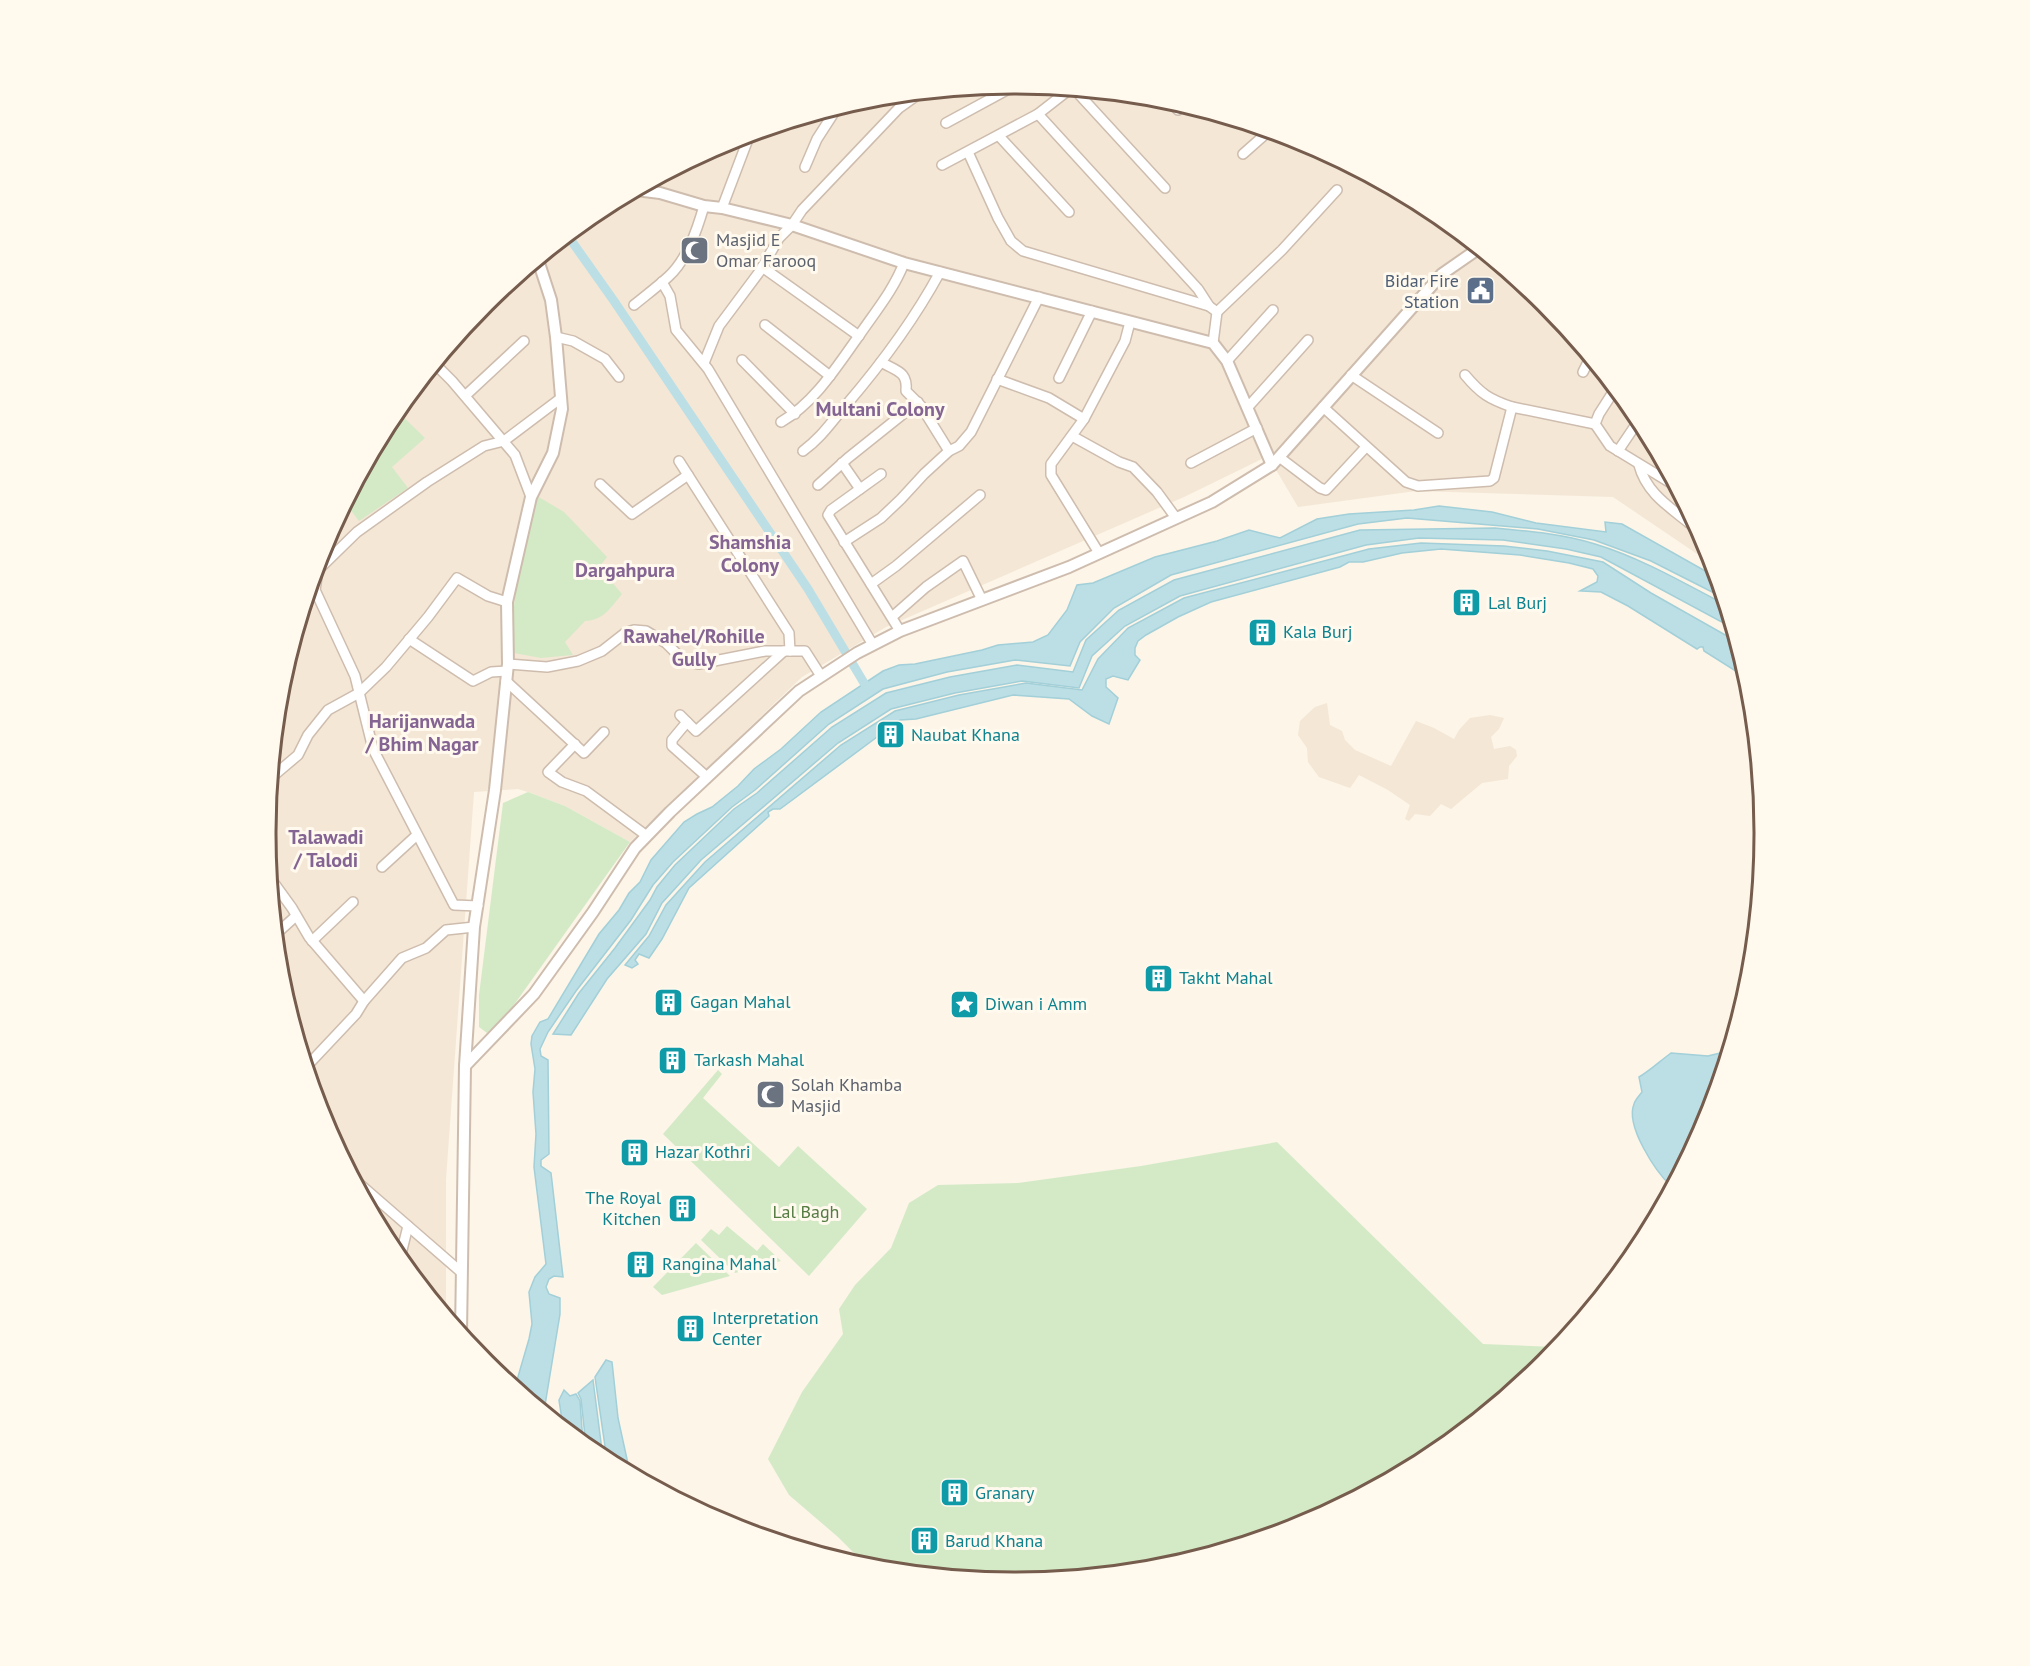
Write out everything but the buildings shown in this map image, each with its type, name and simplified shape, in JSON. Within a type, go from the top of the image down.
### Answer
[{"type":"street","points":[[946,123],[998,95]]},
{"type":"street","points":[[942,165],[1038,114],[1061,96]]},
{"type":"street","points":[[1082,98],[1165,188]]},
{"type":"street","points":[[704,363],[719,326],[762,267],[779,238],[802,210],[905,103]]},
{"type":"street","points":[[1038,114],[1198,289],[1213,309],[1213,343],[1227,361],[1257,428],[1276,461],[1326,490],[1366,447]]},
{"type":"street","points":[[805,167],[817,139],[830,119]]},
{"type":"street","points":[[999,136],[1069,212]]},
{"type":"street","points":[[1243,154],[1262,138]]},
{"type":"street","points":[[722,208],[746,146]]},
{"type":"street","points":[[968,152],[1011,242],[1023,251],[1213,309]]},
{"type":"street","points":[[1213,309],[1275,257],[1337,190]]},
{"type":"street","points":[[649,192],[792,225],[904,262],[1213,343]]},
{"type":"street","points":[[634,305],[663,282],[682,259],[698,227],[704,206]]},
{"type":"street","points":[[465,1066],[534,994],[593,912],[635,848],[799,691],[857,653],[900,631],[1099,553],[1212,502],[1276,461],[1442,274],[1472,253]]},
{"type":"street","points":[[781,422],[795,414],[830,376],[894,286],[904,262]]},
{"type":"street","points":[[762,267],[859,336]]},
{"type":"street","points":[[461,1321],[465,1066],[474,927],[495,790],[507,672],[507,602],[531,497],[553,453],[562,409],[551,300],[540,268]]},
{"type":"street","points":[[803,451],[825,432],[881,362],[926,298],[940,272]]},
{"type":"street","points":[[663,282],[670,296],[676,330],[704,363],[873,645]]},
{"type":"street","points":[[844,542],[881,518],[949,451],[959,446],[971,432],[1039,297]]},
{"type":"street","points":[[1227,361],[1273,310]]},
{"type":"street","points":[[1059,378],[1092,311]]},
{"type":"street","points":[[1099,553],[1051,476],[1051,464],[1084,419],[1125,341],[1130,322]]},
{"type":"street","points":[[765,325],[830,376]]},
{"type":"street","points":[[556,337],[573,342],[605,359],[619,377]]},
{"type":"street","points":[[1248,407],[1308,340]]},
{"type":"street","points":[[465,396],[524,341]]},
{"type":"street","points":[[742,360],[795,414]]},
{"type":"street","points":[[881,362],[904,375],[907,381],[906,391],[918,402],[949,451]]},
{"type":"street","points":[[1583,372],[1586,365]]},
{"type":"street","points":[[440,370],[515,455],[531,497]]},
{"type":"street","points":[[1351,375],[1438,433]]},
{"type":"street","points":[[1465,375],[1486,397],[1512,407],[1595,424],[1610,446],[1661,475]]},
{"type":"street","points":[[997,379],[1049,398],[1084,419]]},
{"type":"street","points":[[1595,424],[1610,396]]},
{"type":"street","points":[[330,557],[357,532],[427,482],[484,447],[504,441],[561,398]]},
{"type":"street","points":[[818,485],[918,402]]},
{"type":"street","points":[[1323,407],[1400,478],[1418,486],[1490,481],[1496,474],[1512,407]]},
{"type":"street","points":[[1191,462],[1257,428]]},
{"type":"street","points":[[1618,451],[1633,429]]},
{"type":"street","points":[[1072,435],[1119,462],[1133,467],[1157,492],[1176,518]]},
{"type":"street","points":[[679,461],[789,633],[787,651],[696,731],[684,719],[672,740],[672,746],[707,777]]},
{"type":"street","points":[[842,464],[860,489]]},
{"type":"street","points":[[1640,465],[1642,478],[1654,494],[1682,517]]},
{"type":"street","points":[[881,474],[828,515],[900,631]]},
{"type":"street","points":[[600,484],[632,514],[688,475]]},
{"type":"street","points":[[871,584],[896,566],[980,495]]},
{"type":"street","points":[[892,617],[926,587],[963,561],[982,600]]},
{"type":"street","points":[[279,771],[298,755],[308,735],[328,710],[359,693],[409,639],[457,578],[488,596],[507,602]]},
{"type":"street","points":[[317,594],[355,676],[373,749],[417,835],[454,905],[478,906]]},
{"type":"street","points":[[409,639],[473,681],[491,672],[547,667],[578,661],[602,651],[625,633],[634,630],[646,631],[666,642],[684,661],[699,664],[765,651],[805,651],[825,674]]},
{"type":"street","points":[[507,672],[584,753],[604,732]]},
{"type":"street","points":[[575,744],[548,772],[562,782],[586,791],[647,836]]},
{"type":"street","points":[[382,867],[417,835]]},
{"type":"street","points":[[279,892],[312,941],[364,1001]]},
{"type":"street","points":[[312,941],[352,902]]},
{"type":"street","points":[[283,928],[296,916]]},
{"type":"street","points":[[313,1060],[356,1014],[364,1001],[402,958],[426,948],[446,930],[474,927]]},
{"type":"street","points":[[370,1192],[461,1272]]},
{"type":"street","points":[[403,1246],[408,1226]]},
{"type":"shaded area","points":[[1015,94],[1063,96],[1159,109],[1206,120],[1298,151],[1342,171],[1384,193],[1465,247],[1537,311],[1570,346],[1601,383],[1655,464],[1699,555],[1613,497],[1416,491],[1298,507],[1268,456],[1184,497],[886,627],[802,677],[630,842],[565,806],[528,792],[518,789],[474,792],[446,1179],[446,1303],[401,1243],[375,1202],[353,1160],[333,1116],[302,1024],[283,929],[276,833],[283,737],[291,689],[302,642],[333,550],[375,464],[429,383],[493,311],[528,278],[565,247],[646,193],[732,151],[778,134],[871,109],[919,101]]},
{"type":"shaded area","points":[[1327,703],[1330,725],[1342,731],[1345,740],[1355,750],[1391,766],[1416,721],[1454,739],[1470,718],[1490,715],[1504,718],[1499,729],[1491,737],[1494,749],[1510,746],[1516,750],[1517,756],[1509,766],[1508,779],[1482,783],[1451,809],[1441,804],[1430,816],[1415,814],[1409,821],[1405,819],[1410,805],[1388,790],[1359,775],[1350,788],[1319,777],[1308,762],[1307,748],[1298,735],[1300,721],[1315,707]]},
{"type":"green space","points":[[404,418],[425,438],[392,467],[408,488],[359,521],[351,510],[375,464]]},
{"type":"green space","points":[[537,496],[564,512],[607,557],[599,567],[622,594],[602,616],[585,621],[565,642],[573,655],[541,658],[514,653],[513,615],[518,572]]},
{"type":"green space","points":[[528,792],[565,806],[630,842],[506,1016],[487,1033],[479,1027],[479,995],[503,803]]},
{"type":"green space","name":"Lal Bagh","points":[[718,1070],[722,1074],[703,1098],[779,1167],[798,1146],[867,1209],[809,1276],[663,1134]]},
{"type":"green space","points":[[1277,1142],[1483,1344],[1545,1347],[1502,1388],[1465,1419],[1384,1473],[1298,1515],[1206,1546],[1159,1557],[1063,1570],[1015,1572],[919,1565],[871,1557],[854,1553],[789,1495],[768,1459],[802,1392],[843,1334],[839,1309],[855,1285],[891,1248],[909,1203],[938,1185],[1018,1183],[1141,1166]]},
{"type":"green space","points":[[727,1226],[757,1251],[763,1244],[781,1261],[735,1273],[701,1240],[711,1229],[719,1235]]},
{"type":"green space","points":[[696,1243],[730,1276],[662,1295],[653,1287]]},
{"type":"water","points":[[1439,506],[1492,512],[1536,523],[1606,532],[1605,522],[1622,524],[1705,571],[1713,592],[1651,561],[1594,540],[1538,529],[1407,518],[1358,524],[1171,575],[1114,608],[1080,642],[1070,666],[1015,660],[947,672],[883,689],[829,724],[755,790],[732,807],[673,862],[653,885],[631,920],[576,991],[548,1032],[540,1049],[541,1056],[548,1060],[549,1154],[541,1160],[541,1166],[551,1173],[563,1277],[554,1276],[549,1279],[546,1287],[549,1294],[560,1298],[560,1314],[545,1403],[518,1378],[532,1324],[529,1292],[535,1277],[546,1264],[534,1167],[536,1134],[532,1036],[540,1022],[548,1019],[599,934],[619,910],[629,893],[640,882],[651,860],[684,822],[712,807],[821,712],[883,671],[899,665],[915,664],[998,645],[1033,642],[1048,635],[1067,610],[1077,585],[1093,583],[1155,557],[1249,530],[1280,538],[1317,519],[1349,514]]},
{"type":"water","points":[[1495,528],[1571,538],[1595,544],[1629,556],[1715,599],[1722,622],[1601,557],[1566,549],[1503,540],[1419,538],[1366,545],[1180,596],[1125,626],[1092,656],[1079,688],[1022,681],[955,693],[891,709],[838,743],[701,860],[662,903],[646,934],[607,979],[571,1035],[553,1034],[579,993],[675,865],[734,809],[757,793],[832,727],[886,693],[950,677],[1017,665],[1073,672],[1086,640],[1119,610],[1174,580],[1360,530]]},
{"type":"water","points":[[1421,543],[1504,546],[1547,551],[1603,562],[1651,593],[1726,635],[1735,670],[1704,651],[1703,647],[1697,649],[1601,592],[1580,591],[1597,582],[1598,576],[1593,569],[1520,555],[1441,549],[1402,553],[1363,562],[1349,562],[1340,567],[1211,602],[1146,635],[1138,641],[1135,648],[1135,655],[1140,660],[1128,680],[1113,676],[1106,679],[1106,687],[1118,698],[1109,724],[1092,716],[1069,699],[1013,695],[916,719],[900,720],[780,809],[768,812],[769,816],[689,888],[662,939],[649,958],[639,954],[635,960],[638,964],[632,968],[625,965],[649,936],[666,905],[705,862],[841,745],[895,711],[959,695],[1026,683],[1082,690],[1098,659],[1128,628],[1184,598],[1369,549]]},
{"type":"water","points":[[1671,1053],[1708,1056],[1719,1053],[1697,1116],[1666,1180],[1650,1160],[1634,1124],[1632,1113],[1634,1104],[1642,1092],[1639,1077]]},
{"type":"water","points":[[606,1360],[612,1362],[618,1418],[627,1461],[605,1447],[595,1377]]},
{"type":"water","points":[[593,1380],[601,1444],[585,1433],[581,1399],[578,1393]]},
{"type":"water","points":[[564,1390],[570,1396],[576,1394],[580,1401],[582,1431],[561,1416],[559,1400]]},
{"type":"waterway","points":[[572,242],[808,589],[867,688]]},
{"type":"place","name":"Masjid E Omar Farooq","points":[[695,250]]},
{"type":"place","name":"Bidar Fire Station","points":[[1480,291]]},
{"type":"place","name":"Lal Burj","points":[[1467,603]]},
{"type":"place","name":"Kala Burj","points":[[1262,632]]},
{"type":"place","name":"Naubat Khana","points":[[890,735]]},
{"type":"place","name":"Takht Mahal","points":[[1158,978]]},
{"type":"place","name":"Gagan Mahal","points":[[669,1002]]},
{"type":"place","name":"Diwan i Amm","points":[[964,1004]]},
{"type":"place","name":"Tarkash Mahal","points":[[673,1060]]},
{"type":"place","name":"Solah Khamba Masjid","points":[[770,1095]]},
{"type":"place","name":"Hazar Kothri","points":[[634,1152]]},
{"type":"place","name":"The Royal Kitchen","points":[[682,1208]]},
{"type":"place","name":"Rangina Mahal","points":[[641,1264]]},
{"type":"place","name":"Interpretation Center","points":[[691,1328]]},
{"type":"place","name":"Granary","points":[[954,1493]]},
{"type":"place","name":"Barud Khana","points":[[924,1541]]},
{"type":"district","name":"Multani Colony","points":[[880,409]]},
{"type":"district","name":"Shamshia Colony","points":[[750,554]]},
{"type":"district","name":"Dargahpura","points":[[625,570]]},
{"type":"district","name":"Rawahel/Rohille Gully","points":[[694,648]]},
{"type":"district","name":"Harijanwada / Bhim Nagar","points":[[422,732]]},
{"type":"district","name":"Talawadi / Talodi","points":[[326,848]]}]
